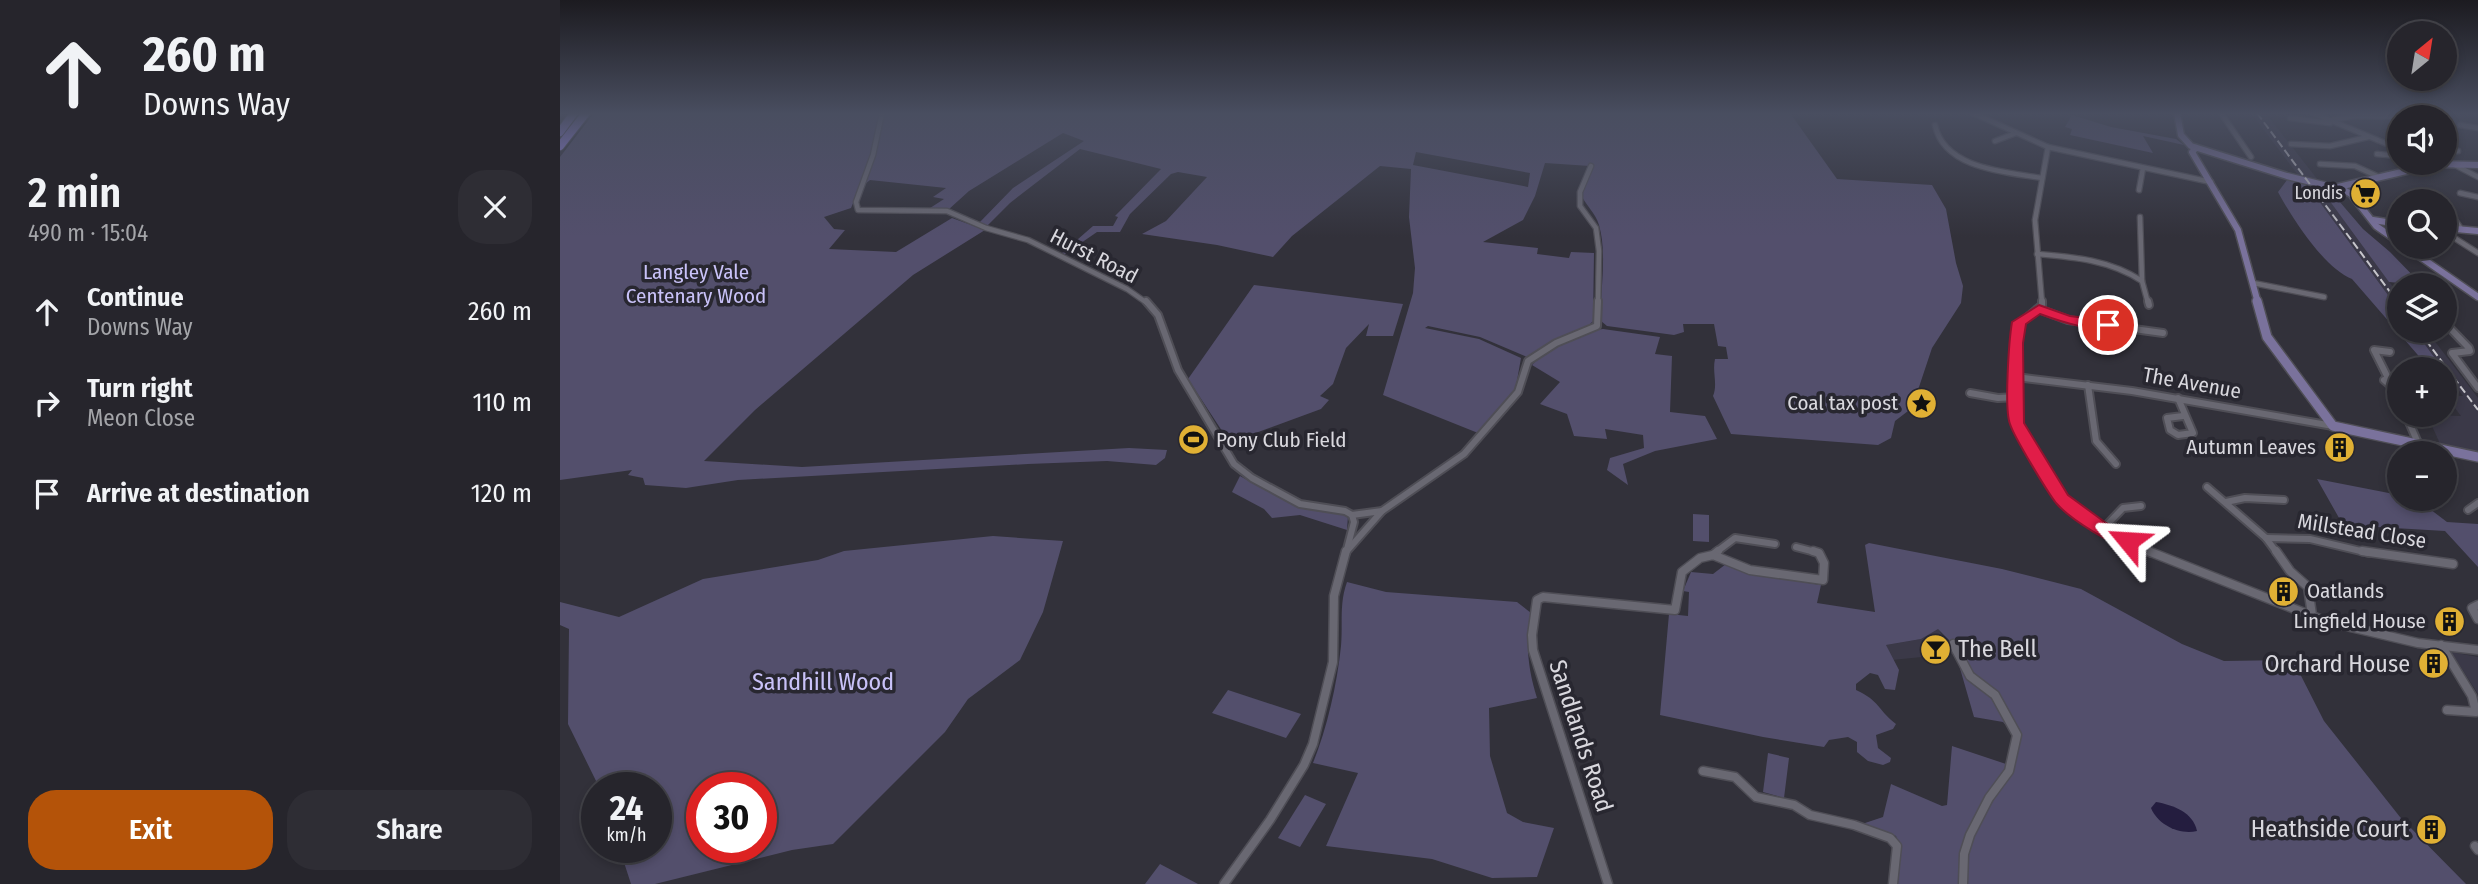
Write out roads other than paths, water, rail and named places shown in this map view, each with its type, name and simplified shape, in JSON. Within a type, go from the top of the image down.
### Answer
[{"type":"street","name":"Hurst Road","points":[[873,154],[856,202],[858,210],[947,211],[986,228],[1028,240],[1128,289],[1144,299],[1158,315],[1178,370],[1234,464],[1252,478],[1300,504],[1345,511],[1353,519]]},
{"type":"street","points":[[1957,154],[1983,167],[2042,178]]},
{"type":"street","points":[[2047,154],[2035,220],[2042,305],[2017,326],[2017,423],[2062,499],[2103,529],[2153,554],[2312,615],[2360,631],[2478,650]]},
{"type":"street","points":[[2081,154],[2211,182]]},
{"type":"street","points":[[2193,154],[2238,230],[2267,337],[2333,426]]},
{"type":"street","points":[[2216,154],[2287,176],[2338,187],[2351,194],[2376,226],[2387,234]]},
{"type":"street","points":[[2249,154],[2251,158]]},
{"type":"street","points":[[2320,164],[2357,163],[2379,177]]},
{"type":"street","points":[[2457,164],[2478,165]]},
{"type":"street","points":[[1346,552],[1382,511],[1464,454],[1518,393],[1528,361],[1556,343],[1597,326],[1599,251],[1596,228],[1580,206],[1580,192],[1591,166]]},
{"type":"street","points":[[2457,166],[2478,177]]},
{"type":"street","points":[[2139,190],[2143,168]]},
{"type":"street","points":[[2338,187],[2387,175]]},
{"type":"street","points":[[2460,193],[2478,197]]},
{"type":"street","points":[[2140,216],[2140,265],[2149,305]]},
{"type":"street","points":[[2373,220],[2387,222]]},
{"type":"street","points":[[2457,223],[2462,230]]},
{"type":"street","points":[[2457,230],[2478,231]]},
{"type":"street","points":[[2457,238],[2478,253]]},
{"type":"street","points":[[2037,254],[2077,258],[2120,268],[2142,281]]},
{"type":"street","points":[[2423,259],[2478,297]]},
{"type":"street","points":[[2120,268],[2140,265]]},
{"type":"street","points":[[2253,283],[2324,297]]},
{"type":"street","points":[[2039,309],[2068,320],[2164,333]]},
{"type":"street","points":[[2457,336],[2470,351],[2452,353],[2478,388]]},
{"type":"street","points":[[2387,377],[2374,350],[2390,352]]},
{"type":"street","name":"The Avenue","points":[[2016,377],[2178,398],[2408,441]]},
{"type":"street","points":[[2088,385],[2096,441],[2116,464]]},
{"type":"street","points":[[1970,393],[1998,398],[2017,397]]},
{"type":"street","points":[[2178,398],[2183,416]]},
{"type":"street","name":"The Avenue","points":[[2457,452],[2478,457]]},
{"type":"street","points":[[2207,488],[2266,538],[2290,571],[2308,587],[2312,615]]},
{"type":"street","points":[[2226,502],[2245,498],[2284,500]]},
{"type":"street","points":[[2468,510],[2478,503]]},
{"type":"street","points":[[2103,529],[2123,507],[2128,504],[2141,506]]},
{"type":"street","points":[[1353,519],[1382,511]]},
{"type":"street","points":[[1353,519],[1371,521]]},
{"type":"street","points":[[1224,884],[1270,820],[1304,765],[1313,744],[1333,662],[1334,596],[1353,519]]},
{"type":"street","name":"Millstead Close","points":[[2266,538],[2279,536],[2332,542],[2390,558],[2453,564]]},
{"type":"street","points":[[1713,555],[1735,538],[1775,544]]},
{"type":"street","points":[[1713,555],[1760,572],[1816,582],[1823,580],[1824,563],[1819,553],[1796,547]]},
{"type":"street","name":"Sandlands Road","points":[[1608,884],[1533,650],[1532,635],[1539,598],[1673,610],[1677,608],[1677,590],[1682,572],[1693,562],[1713,555]]},
{"type":"street","points":[[2478,605],[2473,608],[2478,620]]},
{"type":"street","points":[[1953,644],[1970,676],[1995,695],[2017,735],[2009,771],[1989,798],[1970,835],[1965,854],[1963,884]]},
{"type":"street","points":[[2441,645],[2472,696],[2476,712],[2447,710]]},
{"type":"street","points":[[1703,771],[1735,777],[1756,797],[1794,805],[1810,815],[1843,821],[1890,838],[1897,846],[1893,884]]},
{"type":"railway","points":[[2288,154],[2387,288]]},
{"type":"railway","points":[[2428,343],[2478,410]]},
{"type":"place","name":"Londis","points":[[2366,193]]},
{"type":"place","name":"Coal tax post","points":[[1921,403]]},
{"type":"place","name":"Pony Club Field","points":[[1193,440]]},
{"type":"place","name":"Autumn Leaves","points":[[2339,447]]},
{"type":"place","name":"Oatlands","points":[[2284,591]]},
{"type":"place","name":"Lingfield House","points":[[2449,621]]},
{"type":"place","name":"The Bell","points":[[1935,649]]},
{"type":"place","name":"Orchard House","points":[[2433,664]]},
{"type":"place","name":"Heathside Court","points":[[2432,829]]},
{"type":"park label","name":"Langley Vale Centenary Wood","points":[[696,284]]},
{"type":"park label","name":"Sandhill Wood","points":[[823,682]]}]
